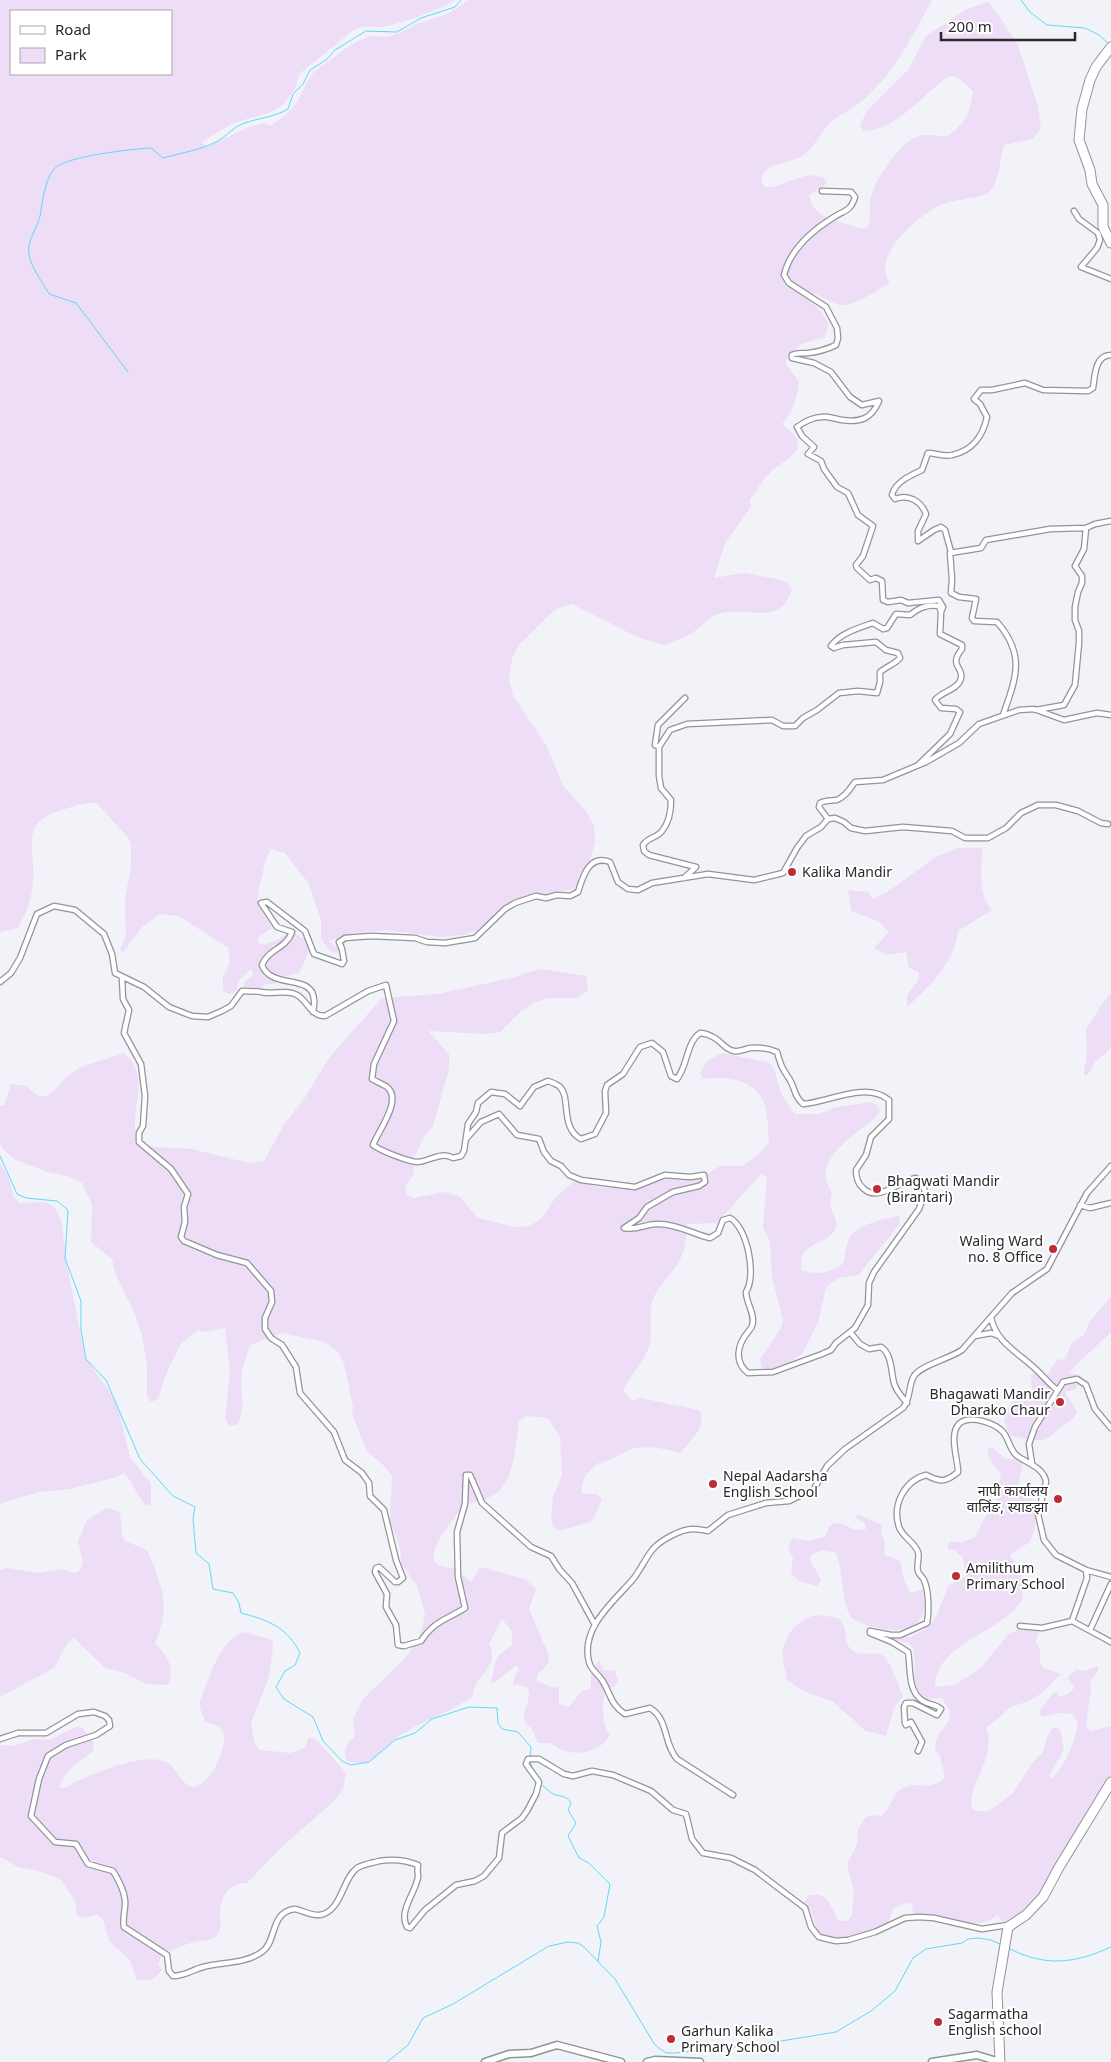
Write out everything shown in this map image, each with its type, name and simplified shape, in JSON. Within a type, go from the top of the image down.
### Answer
[{"type":"highway","points":[[1109,50],[1096,67],[1090,80],[1082,110],[1079,140],[1090,170],[1092,184],[1102,205],[1103,226],[1111,243]]},
{"type":"highway","points":[[1000,2062],[997,1992],[1010,1926],[1026,1916],[1043,1897],[1111,1782]]},
{"type":"street","points":[[822,191],[851,192],[855,197],[853,205],[847,212],[835,216],[803,242],[787,263],[784,275],[789,283],[826,307],[837,328],[838,338],[836,346],[808,353],[796,352],[792,355],[792,358],[814,363],[832,372],[850,396],[862,405],[879,400],[875,411],[869,417],[859,420],[822,417],[804,422],[797,427],[802,436],[814,447],[808,454],[821,461],[824,469],[837,487],[848,492],[858,514],[873,526],[863,556],[856,565],[857,568],[870,580],[876,578],[882,581],[883,600],[888,602],[901,600],[908,603],[939,600],[943,607],[940,634],[962,645],[955,663],[961,674],[961,680],[957,685],[934,700],[941,708],[956,709],[960,712],[950,734],[918,765]]},
{"type":"street","points":[[1074,211],[1084,223],[1098,233],[1100,240],[1097,248],[1080,268],[1111,279]]},
{"type":"street","points":[[1003,715],[1011,695],[1017,662],[1006,632],[997,622],[974,621],[972,618],[976,599],[958,597],[950,593],[952,580],[951,552],[945,530],[941,527],[918,541],[918,531],[926,514],[922,504],[912,498],[902,496],[895,498],[892,495],[893,491],[906,478],[922,470],[928,453],[950,456],[970,447],[980,437],[987,417],[980,404],[974,399],[980,390],[992,390],[1025,383],[1043,390],[1088,391],[1093,388],[1099,361],[1106,355],[1111,355]]},
{"type":"street","points":[[951,552],[981,548],[986,540],[994,538],[1057,528],[1086,528],[1111,521]]},
{"type":"street","points":[[828,819],[820,810],[820,803],[826,800],[836,800],[845,795],[854,782],[883,780],[918,765],[959,743],[979,724],[1003,715],[1019,710],[1036,710],[1064,705],[1075,685],[1079,631],[1075,620],[1075,607],[1082,576],[1075,566],[1084,549],[1086,528]]},
{"type":"street","points":[[684,878],[696,867],[649,856],[644,851],[643,845],[646,840],[662,832],[671,810],[671,800],[661,788],[659,776],[659,748],[670,730],[687,724],[772,720],[783,726],[795,726],[803,718],[839,693],[858,691],[877,693],[880,672],[895,664],[900,658],[898,652],[886,650],[876,642],[843,645],[834,648],[831,646],[834,641],[845,634],[873,623],[883,629],[887,628],[896,614],[910,615],[930,605],[939,606],[941,612]]},
{"type":"street","points":[[659,748],[655,745],[658,725],[685,698]]},
{"type":"street","points":[[1036,710],[1064,720],[1097,713],[1111,715]]},
{"type":"street","points":[[313,1012],[314,1000],[311,991],[301,983],[271,977],[264,972],[262,965],[264,958],[289,941],[292,932],[277,926],[261,903],[267,902],[305,932],[314,954],[342,964],[344,962],[339,942],[345,938],[397,936],[427,942],[445,943],[475,938],[505,909],[515,903],[536,896],[546,898],[557,895],[570,896],[578,892],[586,870],[593,862],[604,860],[610,862],[618,882],[628,888],[638,890],[652,883],[708,874],[754,880],[783,873],[806,836],[821,827],[828,819],[835,818],[851,828],[865,831],[903,827],[952,831],[965,838],[988,838],[1006,828],[1021,813],[1038,805],[1056,805],[1078,810],[1101,823],[1108,824]]},
{"type":"street","points":[[0,982],[11,973],[20,958],[37,914],[49,907],[59,906],[74,910],[104,934],[112,954],[115,973],[144,987],[169,1007],[192,1016],[208,1017],[231,1006],[242,990],[254,990],[262,993],[296,994],[318,1016],[330,1014],[368,991],[386,985],[394,1020],[374,1064],[372,1080],[388,1087],[392,1095],[391,1107],[373,1145],[379,1150],[416,1162],[432,1157],[449,1156],[453,1158],[462,1156],[468,1124],[476,1112],[478,1103],[491,1092],[505,1094],[520,1106],[534,1086],[548,1081],[560,1087],[565,1096],[568,1121],[574,1135],[581,1139],[590,1137],[595,1134],[606,1113],[605,1092],[607,1085],[623,1074],[640,1047],[646,1043],[652,1043],[660,1048],[671,1076],[678,1079],[684,1071],[694,1038],[700,1033],[714,1035],[727,1048],[735,1051],[761,1048],[777,1052],[781,1068],[791,1082],[795,1097],[803,1104],[857,1092],[882,1094],[890,1100],[889,1119],[871,1137],[866,1155],[856,1170],[858,1183],[866,1192],[878,1194],[901,1182],[916,1178],[923,1182],[924,1193],[919,1209],[874,1272],[869,1283],[868,1305],[855,1328],[836,1343],[831,1350],[822,1354],[773,1372],[748,1373],[742,1368],[738,1356],[740,1344],[752,1327],[753,1317],[746,1292],[749,1286],[751,1261],[744,1234],[735,1221],[730,1218],[723,1220],[718,1233],[710,1238],[690,1230],[658,1223],[634,1230],[624,1228],[639,1218],[647,1207],[673,1192],[699,1186],[705,1182],[704,1175],[690,1177],[664,1176],[634,1187],[580,1180],[569,1175],[561,1166],[551,1161],[544,1152],[539,1139],[517,1135],[499,1114],[481,1122],[466,1140]]},
{"type":"street","points":[[122,978],[123,999],[129,1010],[124,1034],[141,1064],[145,1096],[144,1126],[139,1133],[139,1142],[171,1169],[188,1194],[184,1207],[185,1222],[181,1237],[184,1241],[217,1255],[247,1263],[271,1291],[272,1302],[265,1318],[265,1329],[271,1338],[282,1345],[296,1367],[300,1393],[334,1432],[345,1460],[362,1473],[369,1483],[370,1496],[384,1510],[396,1560],[403,1578],[395,1582],[379,1567],[376,1568],[375,1572],[388,1594],[386,1607],[396,1625],[398,1645],[404,1646],[421,1640],[425,1633],[437,1623],[465,1608],[458,1577],[457,1532],[465,1504],[466,1475],[470,1475],[482,1503],[531,1547],[551,1556],[572,1583],[595,1625]]},
{"type":"street","points":[[733,1795],[677,1759],[671,1753],[665,1726],[658,1714],[650,1708],[625,1714],[615,1707],[589,1661],[591,1634],[595,1625],[604,1611],[633,1579],[652,1550],[660,1543],[682,1531],[692,1529],[708,1532],[728,1515],[766,1504],[789,1501],[814,1489],[827,1466],[845,1449],[896,1414],[907,1403],[913,1377],[918,1371],[953,1356],[974,1337],[1012,1294],[1047,1270],[1087,1193],[1111,1166]]},
{"type":"street","points":[[1080,1205],[1090,1208],[1111,1203]]},
{"type":"street","points":[[991,1317],[1000,1337],[1057,1390]]},
{"type":"street","points":[[850,1332],[860,1344],[869,1348],[884,1348],[888,1354],[894,1385],[907,1403]]},
{"type":"street","points":[[974,1337],[990,1333],[1000,1337]]},
{"type":"street","points":[[1032,1464],[1030,1437],[1063,1382],[1077,1379],[1086,1385],[1096,1409],[1111,1428]]},
{"type":"street","points":[[918,1751],[922,1742],[911,1722],[906,1725],[905,1723],[904,1707],[906,1703],[913,1703],[936,1715],[941,1709],[918,1697],[911,1680],[908,1652],[892,1642],[870,1633],[870,1631],[891,1636],[900,1635],[927,1623],[925,1581],[918,1571],[918,1554],[913,1543],[899,1527],[898,1507],[901,1494],[916,1477],[926,1475],[938,1481],[947,1479],[958,1472],[956,1430],[960,1424],[966,1421],[980,1421],[1002,1431],[1012,1450],[1046,1477],[1038,1514],[1044,1540],[1056,1555],[1086,1570],[1111,1577]]},
{"type":"street","points":[[1072,1620],[1087,1578],[1086,1570]]},
{"type":"street","points":[[1090,1630],[1111,1584]]},
{"type":"street","points":[[1020,1626],[1042,1628],[1072,1620],[1111,1642]]},
{"type":"street","points":[[0,1739],[18,1733],[46,1733],[78,1714],[94,1712],[105,1716],[109,1720],[110,1726],[96,1735],[66,1744],[48,1756],[39,1779],[32,1816],[55,1842],[76,1844],[88,1864],[112,1871],[123,1891],[125,1900],[122,1922],[124,1927],[167,1954],[169,1971],[173,1976],[184,1975],[201,1968],[250,1958],[263,1952],[269,1944],[276,1924],[283,1914],[294,1909],[309,1914],[320,1915],[326,1912],[339,1899],[349,1878],[356,1869],[370,1863],[396,1860],[418,1865],[418,1878],[409,1896],[404,1922],[406,1927],[410,1928],[424,1910],[444,1894],[456,1885],[479,1880],[499,1858],[502,1833],[522,1818],[536,1794],[539,1782],[526,1764],[528,1759],[539,1758],[564,1774],[573,1776],[592,1771],[613,1775],[651,1791],[673,1810],[686,1814],[692,1839],[703,1853],[731,1858],[755,1870],[804,1908],[811,1927],[819,1937],[836,1941],[848,1940],[874,1932],[905,1918],[919,1917],[934,1918],[982,1930],[1010,1926]]},
{"type":"street","points":[[485,2062],[509,2054],[531,2053],[557,2045],[621,2062]]},
{"type":"street","points":[[932,2062],[977,2055],[1000,2062]]},
{"type":"street","points":[[647,2062],[655,2060],[700,2062]]},
{"type":"green space","points":[[0,0],[455,0],[430,12],[398,23],[382,27],[355,29],[299,74],[295,89],[283,105],[269,113],[233,123],[202,142],[207,147],[249,127],[264,123],[270,126],[286,115],[298,101],[314,72],[358,41],[372,36],[387,37],[400,33],[416,24],[445,15],[469,0],[932,0],[893,67],[873,91],[861,102],[829,124],[806,153],[793,160],[772,166],[763,174],[761,181],[765,187],[773,187],[808,175],[823,177],[827,183],[809,195],[811,203],[816,210],[829,218],[861,229],[868,227],[871,196],[884,171],[897,152],[912,139],[919,136],[946,137],[953,132],[966,118],[973,91],[957,77],[950,76],[889,124],[877,129],[864,131],[860,126],[866,112],[908,70],[926,36],[965,10],[988,2],[1018,45],[1038,107],[1041,128],[1033,139],[1004,145],[998,177],[989,192],[938,206],[908,228],[891,250],[886,262],[885,273],[890,283],[846,305],[835,303],[817,294],[800,291],[821,311],[829,324],[824,338],[803,343],[787,357],[786,365],[799,381],[794,404],[782,424],[792,433],[798,447],[788,459],[766,477],[750,500],[751,507],[725,543],[714,578],[744,573],[782,580],[788,583],[792,590],[786,602],[779,609],[770,612],[729,612],[715,615],[689,635],[665,645],[637,637],[572,604],[552,612],[519,645],[512,658],[509,680],[513,695],[546,745],[563,785],[587,813],[594,826],[595,841],[590,862],[579,875],[578,883],[574,889],[516,899],[481,929],[463,935],[441,937],[385,930],[349,934],[329,941],[341,950],[341,954],[330,951],[321,939],[321,920],[309,884],[285,853],[271,849],[265,862],[258,904],[272,928],[257,938],[260,945],[292,932],[307,941],[309,952],[299,973],[285,976],[267,974],[267,978],[274,980],[275,984],[265,984],[262,988],[244,987],[244,982],[253,975],[253,971],[250,970],[240,979],[235,993],[228,994],[223,990],[223,977],[230,963],[228,948],[179,916],[160,914],[142,927],[123,952],[120,950],[126,936],[125,898],[131,867],[131,844],[128,837],[96,803],[88,803],[51,814],[41,820],[35,828],[32,836],[32,893],[29,905],[18,928],[0,932]]},
{"type":"green space","points":[[957,848],[982,848],[982,889],[987,904],[992,910],[958,931],[952,953],[940,973],[907,1007],[907,995],[918,981],[919,972],[909,968],[906,952],[886,955],[874,948],[889,932],[878,921],[851,911],[848,890],[868,892],[873,899],[889,891],[934,858]]},
{"type":"green space","points":[[540,969],[586,976],[588,990],[576,998],[547,998],[534,1003],[521,1011],[500,1032],[486,1034],[428,1031],[449,1054],[449,1069],[433,1126],[424,1137],[413,1160],[414,1173],[405,1188],[407,1195],[414,1198],[444,1192],[459,1196],[478,1218],[515,1227],[530,1226],[543,1217],[555,1198],[574,1181],[603,1188],[627,1187],[636,1189],[657,1180],[702,1178],[720,1166],[742,1166],[760,1153],[769,1141],[766,1110],[761,1097],[749,1085],[732,1079],[704,1079],[700,1073],[708,1060],[722,1053],[767,1062],[773,1066],[782,1095],[795,1114],[819,1114],[833,1108],[870,1102],[877,1105],[880,1111],[876,1117],[847,1141],[830,1160],[826,1170],[826,1181],[832,1192],[831,1206],[836,1227],[828,1238],[814,1244],[804,1253],[801,1260],[802,1270],[813,1273],[823,1272],[843,1264],[850,1237],[858,1229],[879,1220],[899,1216],[900,1224],[858,1275],[838,1278],[826,1287],[818,1323],[802,1354],[783,1366],[763,1374],[760,1359],[781,1328],[783,1320],[772,1278],[770,1241],[763,1228],[767,1177],[761,1174],[717,1223],[687,1224],[682,1255],[654,1296],[651,1314],[651,1338],[648,1349],[623,1391],[633,1401],[640,1398],[699,1410],[701,1422],[697,1433],[680,1453],[659,1448],[637,1448],[597,1464],[585,1477],[582,1485],[582,1494],[597,1494],[602,1499],[594,1518],[589,1522],[560,1531],[553,1527],[551,1520],[553,1497],[562,1475],[560,1437],[548,1418],[526,1416],[519,1421],[512,1466],[506,1482],[498,1492],[489,1497],[465,1504],[443,1534],[434,1551],[434,1558],[440,1566],[455,1569],[471,1582],[480,1567],[525,1579],[536,1589],[529,1609],[549,1658],[547,1665],[538,1674],[537,1681],[553,1688],[559,1686],[559,1704],[569,1707],[581,1692],[591,1688],[591,1673],[599,1660],[603,1670],[615,1671],[618,1681],[614,1687],[607,1688],[604,1699],[605,1725],[610,1735],[605,1742],[591,1751],[574,1753],[558,1748],[551,1743],[538,1743],[533,1731],[526,1724],[524,1718],[529,1692],[527,1688],[522,1685],[514,1685],[513,1682],[519,1668],[516,1666],[494,1683],[491,1683],[497,1657],[512,1645],[512,1631],[502,1619],[489,1644],[492,1659],[477,1683],[473,1696],[401,1735],[369,1761],[361,1763],[350,1762],[347,1761],[345,1750],[355,1736],[353,1719],[363,1699],[406,1657],[416,1643],[422,1629],[425,1614],[417,1586],[401,1563],[400,1548],[390,1521],[392,1476],[367,1451],[352,1414],[353,1407],[344,1363],[337,1351],[325,1342],[282,1333],[250,1345],[241,1378],[242,1411],[237,1425],[229,1425],[225,1419],[230,1372],[225,1328],[204,1332],[198,1330],[181,1344],[167,1372],[158,1399],[151,1402],[147,1396],[147,1364],[142,1335],[135,1314],[115,1273],[112,1259],[91,1242],[92,1204],[82,1183],[68,1176],[47,1172],[14,1159],[3,1149],[0,1142],[0,1105],[4,1105],[11,1084],[26,1086],[37,1095],[44,1097],[81,1067],[124,1053],[132,1062],[138,1080],[135,1132],[139,1146],[192,1149],[249,1163],[264,1161],[285,1123],[304,1099],[329,1058],[382,998],[437,994],[511,978]]},
{"type":"green space","points":[[1111,994],[1111,1048],[1095,1062],[1085,1076],[1087,1055],[1086,1029]]},
{"type":"green space","points":[[0,1163],[8,1176],[14,1198],[20,1203],[43,1202],[50,1204],[56,1209],[62,1223],[66,1260],[85,1357],[118,1407],[130,1457],[151,1484],[151,1506],[144,1504],[125,1473],[70,1489],[39,1492],[0,1504]]},
{"type":"green space","points":[[1111,1297],[1111,1332],[1069,1372],[1082,1377],[1076,1388],[1065,1392],[1077,1411],[1074,1417],[1048,1438],[1029,1440],[1010,1435],[1005,1421],[1005,1414],[1012,1402],[1022,1400],[1032,1393],[1031,1375],[1041,1371],[1047,1375],[1057,1360],[1065,1359],[1072,1343],[1084,1335],[1090,1321]]},
{"type":"green space","points":[[992,1447],[1005,1459],[1020,1459],[1023,1461],[1017,1493],[1038,1502],[1035,1528],[1030,1542],[1010,1556],[1021,1569],[1023,1598],[1014,1610],[958,1648],[946,1659],[938,1671],[935,1687],[954,1685],[980,1669],[1008,1635],[1019,1629],[1039,1631],[1036,1641],[1040,1651],[1040,1662],[1044,1668],[1061,1674],[1042,1693],[1029,1701],[1011,1707],[986,1728],[989,1740],[988,1751],[972,1794],[971,1803],[974,1811],[989,1811],[1014,1792],[1032,1763],[1043,1752],[1047,1737],[1053,1727],[1060,1729],[1064,1750],[1049,1776],[1053,1778],[1072,1746],[1078,1723],[1072,1714],[1058,1713],[1041,1717],[1040,1710],[1053,1693],[1057,1692],[1062,1697],[1072,1691],[1074,1687],[1068,1679],[1077,1669],[1084,1671],[1098,1666],[1098,1670],[1090,1682],[1091,1689],[1086,1725],[1090,1731],[1111,1726],[1111,1775],[1034,1902],[1008,1922],[1001,1921],[998,1915],[978,1923],[916,1915],[913,1912],[912,1904],[905,1903],[893,1909],[889,1921],[880,1928],[845,1938],[826,1937],[818,1932],[811,1911],[804,1902],[810,1895],[822,1896],[829,1902],[839,1921],[847,1921],[852,1916],[854,1893],[847,1864],[857,1844],[858,1829],[866,1817],[881,1816],[897,1793],[903,1788],[914,1785],[935,1784],[945,1777],[940,1756],[935,1750],[938,1736],[950,1718],[949,1710],[942,1698],[928,1699],[921,1697],[914,1680],[915,1662],[913,1648],[908,1643],[889,1638],[911,1637],[928,1627],[937,1615],[948,1586],[966,1576],[963,1558],[956,1550],[949,1550],[947,1547],[950,1541],[962,1543],[975,1537],[988,1512],[1001,1494],[999,1483],[1001,1472],[992,1462],[988,1452],[988,1449]]},
{"type":"green space","points":[[106,1508],[120,1512],[122,1534],[125,1541],[147,1550],[157,1574],[163,1596],[163,1618],[155,1643],[169,1662],[171,1673],[168,1685],[146,1684],[125,1673],[105,1668],[74,1638],[68,1642],[54,1668],[0,1697],[0,1570],[8,1568],[39,1573],[61,1569],[75,1573],[81,1569],[83,1562],[78,1541],[87,1520]]},
{"type":"green space","points":[[857,1514],[882,1525],[881,1532],[885,1542],[884,1553],[900,1561],[908,1590],[911,1593],[924,1589],[922,1616],[918,1622],[909,1628],[892,1630],[879,1628],[858,1622],[850,1616],[836,1553],[821,1551],[809,1558],[821,1580],[817,1586],[799,1581],[791,1573],[793,1558],[788,1548],[792,1538],[807,1541],[825,1537],[829,1526],[835,1523],[843,1524],[853,1529],[865,1530],[865,1523],[856,1518]]},
{"type":"green space","points":[[816,1615],[839,1619],[844,1626],[847,1643],[855,1652],[882,1655],[888,1662],[903,1696],[894,1708],[886,1736],[866,1731],[832,1701],[805,1692],[787,1680],[783,1655],[786,1639],[799,1623]]},
{"type":"green space","points":[[244,1632],[272,1640],[273,1647],[269,1677],[251,1723],[255,1744],[260,1750],[290,1753],[305,1748],[309,1737],[317,1740],[346,1773],[343,1789],[335,1800],[284,1845],[247,1883],[241,1883],[228,1890],[221,1904],[221,1926],[216,1936],[164,1952],[158,1964],[162,1970],[152,1980],[137,1980],[130,1960],[109,1941],[103,1919],[97,1915],[83,1918],[77,1916],[75,1901],[60,1879],[39,1871],[18,1867],[0,1857],[0,1745],[13,1746],[34,1739],[49,1740],[76,1727],[83,1728],[94,1744],[93,1751],[70,1769],[58,1787],[65,1788],[86,1777],[115,1766],[156,1759],[170,1765],[186,1784],[194,1787],[200,1785],[206,1780],[217,1763],[224,1744],[224,1736],[219,1727],[205,1722],[200,1708],[200,1701],[216,1660],[228,1642]]},
{"type":"waterway","points":[[128,372],[76,303],[49,294],[32,264],[29,245],[39,220],[46,186],[54,169],[71,160],[100,154],[151,148],[163,158],[211,144],[240,125],[288,109],[293,94],[303,84],[310,70],[326,60],[335,50],[366,31],[397,32],[421,18],[455,7],[461,0]]},
{"type":"waterway","points":[[1021,0],[1030,12],[1047,25],[1085,28],[1099,35],[1109,44]]},
{"type":"waterway","points":[[0,1156],[17,1194],[26,1198],[57,1201],[68,1210],[65,1258],[81,1301],[81,1330],[86,1359],[106,1380],[140,1459],[173,1496],[195,1507],[193,1519],[196,1553],[209,1564],[213,1589],[233,1593],[239,1603],[241,1613],[276,1626],[289,1637],[300,1653],[295,1665],[285,1671],[276,1687],[284,1699],[313,1717],[323,1741],[342,1761],[351,1765],[369,1762],[395,1740],[415,1733],[432,1719],[469,1707],[497,1708],[498,1723],[502,1729],[518,1732],[531,1747],[530,1756]]},
{"type":"waterway","points":[[530,1760],[533,1771]]},
{"type":"waterway","points":[[540,1783],[553,1794],[569,1800],[571,1803],[568,1810],[576,1823],[568,1836],[579,1858],[589,1863],[610,1884],[604,1917],[597,1926],[601,1942],[598,1961]]},
{"type":"waterway","points":[[387,2062],[408,2045],[423,2018],[453,2004],[549,1946],[568,1942],[578,1943],[584,1947],[615,1979],[655,2045],[666,2053],[769,2043],[836,2032],[871,2011],[895,1991],[913,1958],[926,1949],[962,1943],[968,1939],[978,1938],[991,1940],[1002,1945]]},
{"type":"waterway","points":[[1008,1948],[1035,1958],[1047,1961],[1060,1961],[1084,1957],[1111,1947]]},
{"type":"place","name":"Kalika Mandir","points":[[792,872]]},
{"type":"place","name":"Bhagwati Mandir (Birantari)","points":[[877,1189]]},
{"type":"place","name":"Waling Ward no. 8 Office","points":[[1053,1249]]},
{"type":"place","name":"Bhagawati Mandir Dharako Chaur","points":[[1060,1402]]},
{"type":"place","name":"Nepal Aadarsha English School","points":[[713,1484]]},
{"type":"place","name":"नापी कार्यालय वालिंङ, स्याङझा","points":[[1058,1499]]},
{"type":"place","name":"Amilithum Primary School","points":[[956,1576]]},
{"type":"place","name":"Sagarmatha English school","points":[[938,2022]]},
{"type":"place","name":"Garhun Kalika Primary School","points":[[671,2039]]}]
